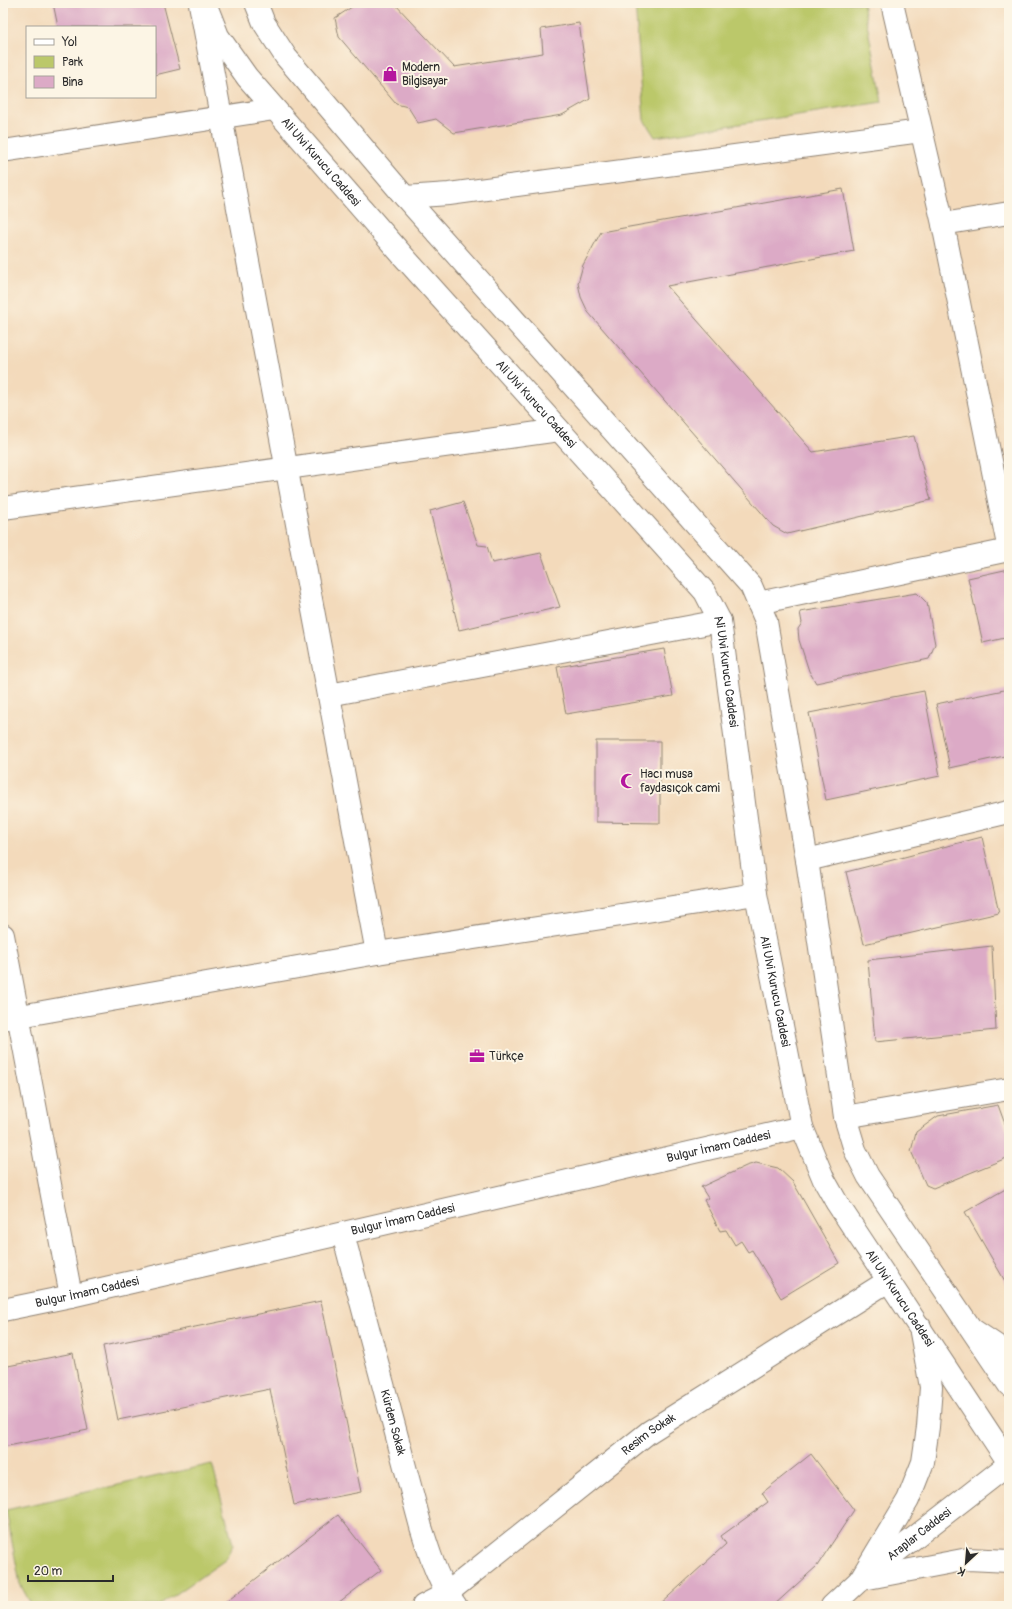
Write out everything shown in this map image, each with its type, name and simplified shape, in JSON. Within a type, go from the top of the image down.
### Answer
[{"type":"street","points":[[200,3],[377,953]]},
{"type":"street","name":"Ali Ulvi Kurucu Caddesi","points":[[205,3],[218,36],[247,77],[274,109],[404,257],[705,592],[720,621],[756,894],[802,1127],[824,1180],[888,1281],[920,1327],[1009,1464]]},
{"type":"street","points":[[256,3],[264,23],[286,57],[405,197],[751,586],[766,621],[807,860],[845,1117],[856,1150],[868,1176],[1009,1385]]},
{"type":"street","points":[[758,603],[1009,550],[943,224],[892,3]]},
{"type":"street","points":[[3,151],[274,109]]},
{"type":"street","points":[[405,197],[450,194],[921,131]]},
{"type":"street","points":[[943,224],[1009,213]]},
{"type":"street","points":[[3,508],[559,430]]},
{"type":"street","points":[[329,695],[720,621]]},
{"type":"street","points":[[807,860],[1009,812]]},
{"type":"street","points":[[11,1018],[377,953],[756,894]]},
{"type":"street","points":[[3,936],[11,1018],[71,1296]]},
{"type":"street","points":[[845,1117],[1009,1089]]},
{"type":"street","name":"Bulgur İmam Caddesi","points":[[3,1310],[343,1234],[802,1127]]},
{"type":"street","name":"Kürden Sokak","points":[[343,1234],[421,1527],[432,1562],[451,1600]]},
{"type":"street","name":"Resim Sokak","points":[[423,1606],[451,1600],[649,1432],[888,1281]]},
{"type":"street","points":[[860,1580],[908,1500],[923,1462],[928,1427],[931,1387],[920,1327]]},
{"type":"street","points":[[972,1330],[1009,1354]]},
{"type":"street","name":"Araplar Caddesi","points":[[832,1606],[860,1580],[1009,1464]]},
{"type":"street","points":[[860,1580],[968,1559],[1009,1561]]},
{"type":"green space","points":[[635,3],[863,3],[882,102],[655,137],[644,120]]},
{"type":"green space","points":[[212,1464],[233,1544],[225,1560],[159,1606],[32,1606],[20,1584],[6,1510]]},
{"type":"building","points":[[53,3],[163,3],[180,69],[156,75],[156,26],[58,26]]},
{"type":"building","points":[[358,3],[394,3],[454,67],[543,53],[541,29],[579,23],[590,99],[562,115],[454,133],[436,119],[418,123],[408,107],[396,104],[339,37],[335,18]]},
{"type":"building","points":[[843,189],[854,251],[667,286],[813,452],[914,436],[931,500],[787,534],[773,526],[588,312],[581,297],[578,283],[583,265],[601,232]]},
{"type":"building","points":[[463,502],[478,545],[487,546],[492,563],[541,553],[560,607],[459,630],[430,511]]},
{"type":"building","points":[[1009,569],[1009,637],[983,643],[968,578]]},
{"type":"building","points":[[917,593],[927,603],[935,644],[929,659],[816,683],[809,671],[799,640],[798,629],[802,623],[800,612]]},
{"type":"building","points":[[664,649],[673,696],[566,714],[557,667]]},
{"type":"building","points":[[1009,689],[1009,755],[950,768],[936,704]]},
{"type":"building","points":[[924,691],[940,776],[826,800],[809,713]]},
{"type":"building","name":"Hacı musa faydasıçok cami","points":[[596,741],[660,741],[660,823],[596,822]]},
{"type":"building","points":[[982,837],[999,913],[864,944],[846,872]]},
{"type":"building","points":[[992,946],[996,1030],[875,1042],[868,960]]},
{"type":"building","points":[[998,1105],[1009,1135],[1009,1157],[933,1188],[926,1185],[911,1151],[916,1132],[938,1116]]},
{"type":"building","points":[[756,1163],[778,1168],[793,1182],[839,1263],[781,1298],[752,1250],[748,1252],[741,1241],[735,1245],[726,1230],[720,1231],[704,1200],[708,1198],[701,1187],[746,1166]]},
{"type":"building","points":[[1009,1187],[1009,1288],[965,1212]]},
{"type":"building","points":[[321,1301],[361,1492],[294,1505],[270,1389],[118,1420],[103,1346]]},
{"type":"building","points":[[73,1353],[88,1430],[3,1447],[3,1367]]},
{"type":"building","points":[[811,1454],[854,1510],[817,1566],[773,1606],[658,1606],[726,1544],[721,1536],[768,1502],[762,1493]]},
{"type":"building","points":[[338,1515],[381,1570],[334,1606],[221,1606]]},
{"type":"place","name":"Modern Bilgisayar","points":[[390,74]]},
{"type":"place","name":"Hacı musa faydasıçok cami","points":[[628,781]]},
{"type":"place","name":"Türkçe","points":[[477,1056]]}]
